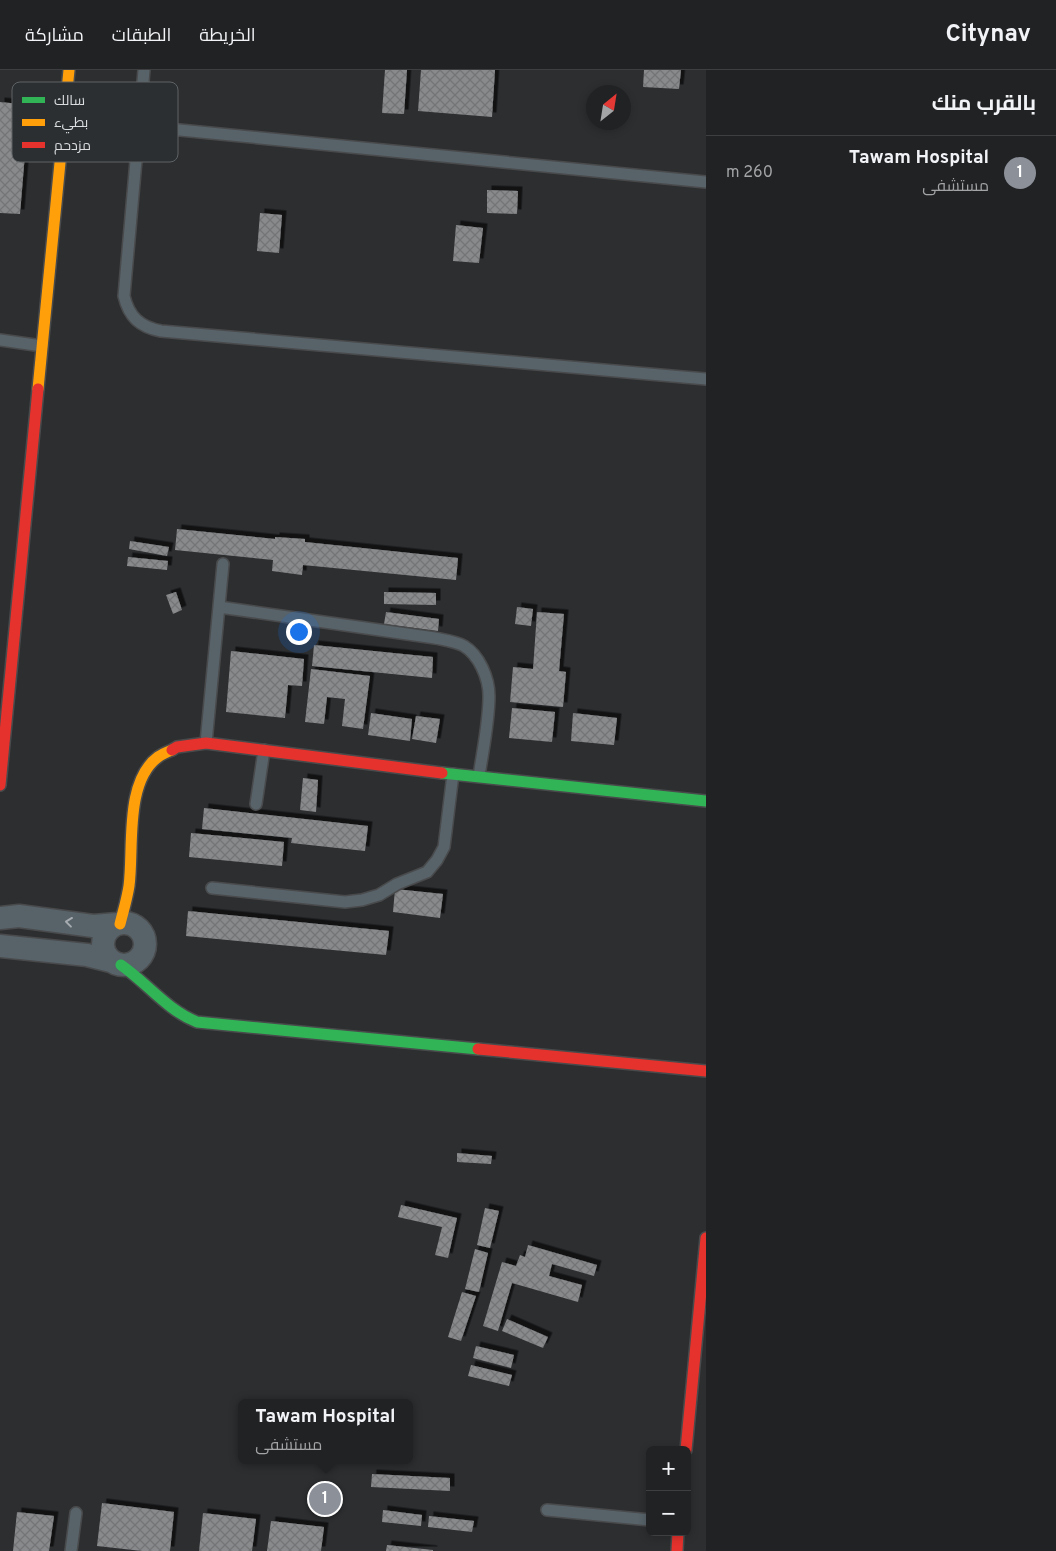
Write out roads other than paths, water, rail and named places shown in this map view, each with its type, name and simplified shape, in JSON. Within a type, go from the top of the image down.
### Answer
[{"type":"street","points":[[0,785],[4,711],[60,162]]},
{"type":"street","points":[[124,926],[129,887],[134,798],[140,781],[149,766],[162,754],[178,746],[206,743],[453,774],[706,801]]},
{"type":"street","points":[[0,918],[19,916],[94,926],[124,926],[144,940],[142,954],[160,999]]},
{"type":"street","points":[[124,926],[106,934],[103,941],[106,956],[148,986],[171,1010],[197,1022],[706,1071]]},
{"type":"street","points":[[0,946],[88,955],[116,963],[130,964],[142,954]]},
{"type":"street","points":[[686,1446],[706,1238]]},
{"type":"street","points":[[677,1551],[678,1536]]},
{"type":"lane","points":[[178,130],[706,182]]},
{"type":"lane","points":[[136,162],[124,296],[132,317],[145,326],[162,331],[706,379]]},
{"type":"lane","points":[[0,340],[42,346]]},
{"type":"lane","points":[[206,743],[223,564]]},
{"type":"lane","points":[[219,607],[435,638],[455,642],[466,647],[478,660],[486,677],[489,694],[479,776]]},
{"type":"lane","points":[[256,804],[264,750]]},
{"type":"lane","points":[[212,888],[345,902],[379,895],[398,884],[427,872],[437,860],[444,847],[453,774]]},
{"type":"lane","points":[[547,1510],[646,1520]]},
{"type":"lane","points":[[71,1551],[76,1513]]},
{"type":"place","name":"Tawam Hospital","points":[[325,1499]]}]
